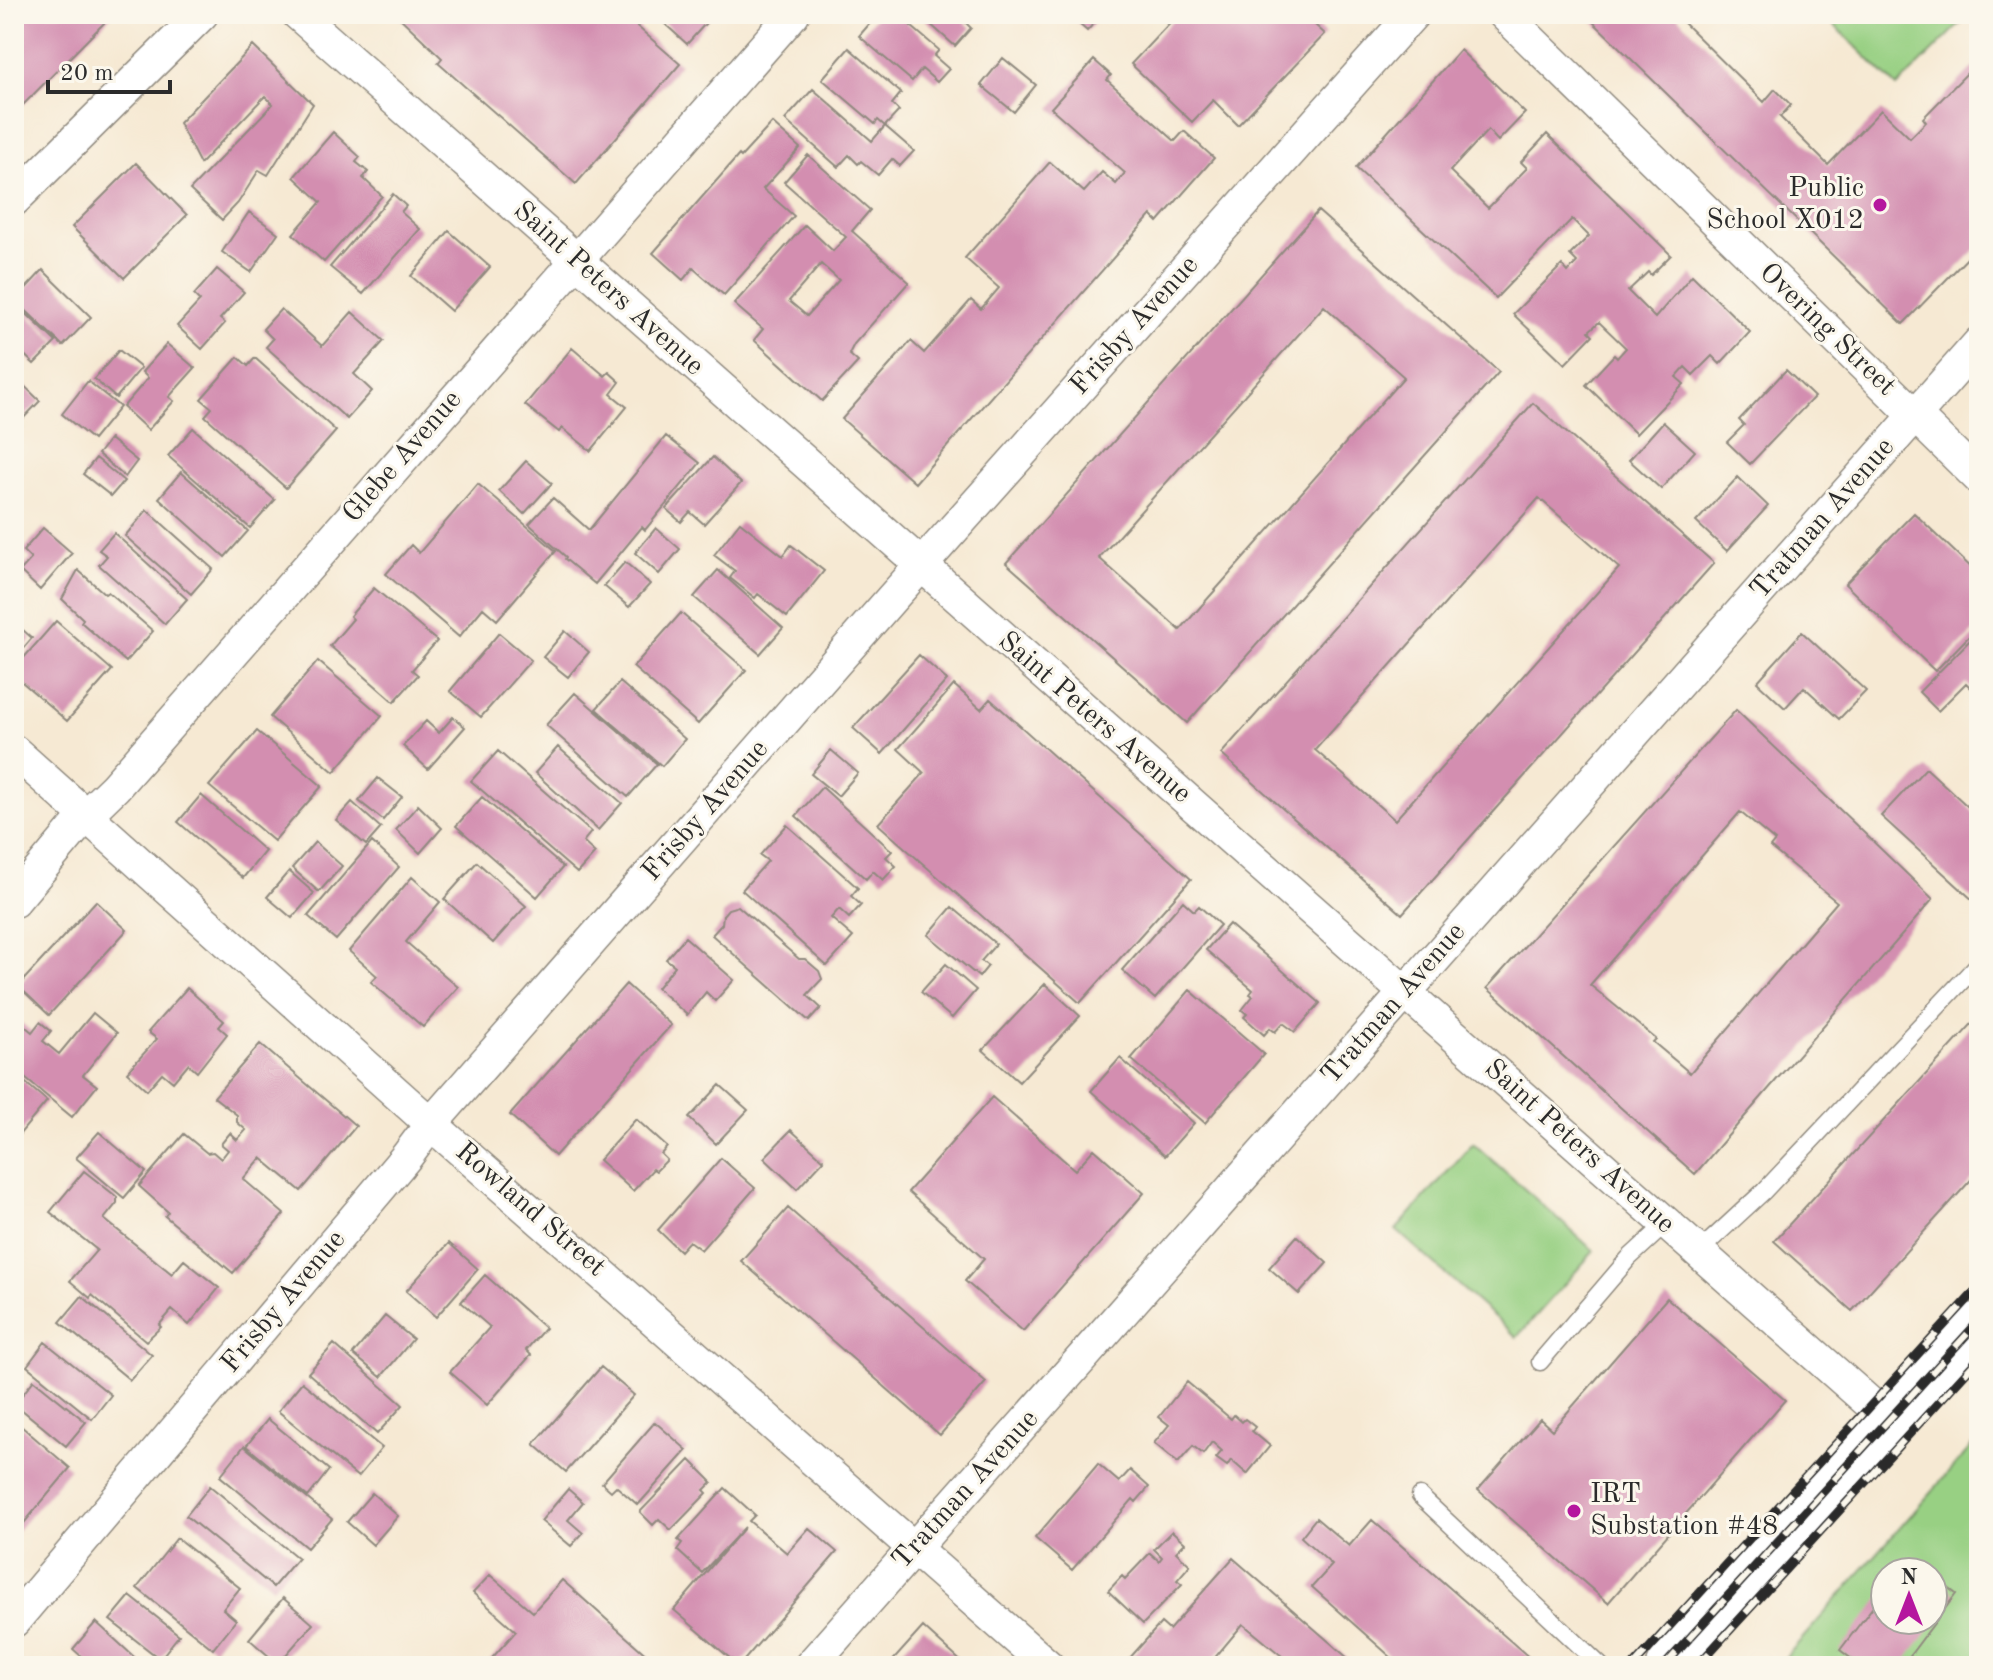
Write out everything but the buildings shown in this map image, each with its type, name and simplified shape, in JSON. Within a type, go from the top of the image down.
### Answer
[{"type":"main road","points":[[1669,1666],[1979,1324]]},
{"type":"street","points":[[14,200],[202,14]]},
{"type":"street","name":"Saint Peters Avenue","points":[[298,14],[1890,1421]]},
{"type":"street","name":"Glebe Avenue","points":[[14,901],[86,815],[115,787],[793,14]]},
{"type":"street","name":"Frisby Avenue","points":[[14,1621],[431,1124],[921,565],[1413,14]]},
{"type":"street","name":"Overing Street","points":[[1504,14],[1979,478]]},
{"type":"street","name":"Tratman Avenue","points":[[810,1666],[1979,343]]},
{"type":"street","name":"Rowland Street","points":[[14,751],[431,1124],[1048,1666]]},
{"type":"lane","points":[[1698,1252],[1764,1191],[1979,963]]},
{"type":"lane","points":[[1540,1362],[1629,1258],[1666,1224]]},
{"type":"lane","points":[[1420,1496],[1601,1666]]},
{"type":"green space","points":[[1823,14],[1970,14],[1897,87]]},
{"type":"green space","points":[[1473,1143],[1594,1251],[1517,1337],[1396,1230]]},
{"type":"green space","points":[[1979,1438],[1979,1666],[1778,1666],[1869,1563],[1869,1636],[1949,1636],[1949,1556],[1875,1556]]},
{"type":"railway","points":[[1633,1666],[1979,1287]]},
{"type":"railway","points":[[1664,1666],[1979,1321]]},
{"type":"railway","points":[[1697,1666],[1979,1358]]},
{"type":"place","name":"Public School X012","points":[[1880,205]]},
{"type":"place","name":"IRT Substation #48","points":[[1574,1511]]}]
